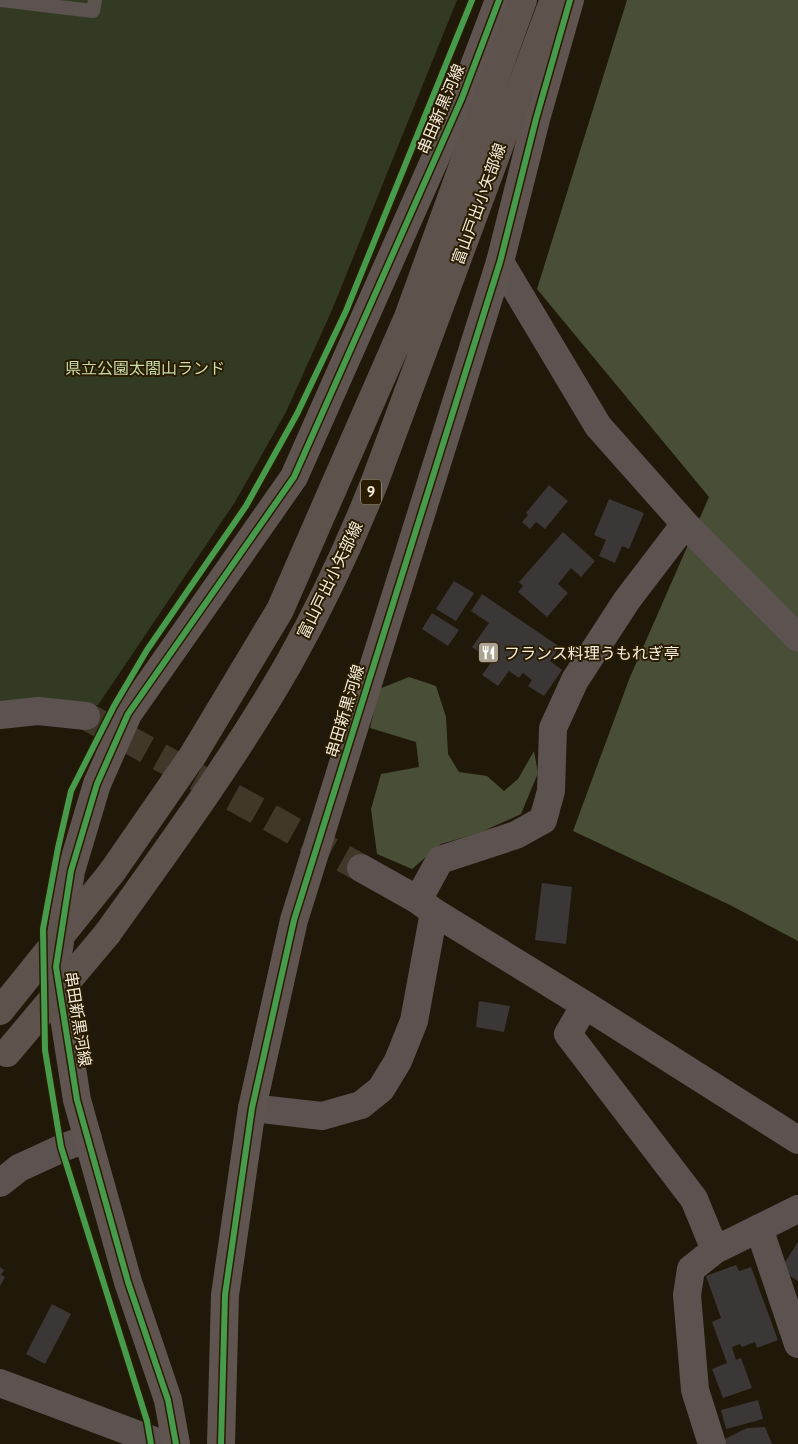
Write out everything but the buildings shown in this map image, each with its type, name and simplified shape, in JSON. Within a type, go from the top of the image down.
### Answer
[{"type":"main road","name":"串田新黒河線","points":[[176,1444],[168,1400],[128,1282],[78,1100],[56,967],[71,871],[96,784],[128,714],[294,477],[462,98],[499,0]]},
{"type":"main road","name":"富山戸出小矢部線","points":[[0,1010],[112,872],[192,755],[280,610],[408,317],[523,0]]},
{"type":"main road","name":"串田新黒河線","points":[[221,1444],[225,1295],[252,1108],[294,920],[500,262],[536,119],[558,2]]},
{"type":"main road","name":"富山戸出小矢部線","points":[[4,1056],[107,934],[181,830],[240,742],[288,664],[328,589],[375,481],[558,2]]},
{"type":"street","points":[[500,262],[598,426],[685,524],[798,638]]},
{"type":"street","points":[[252,1108],[322,1116],[361,1104],[381,1089],[398,1061],[414,1021],[426,906],[440,860],[516,835],[543,820],[551,791],[554,728],[575,680],[627,600],[685,524]]},
{"type":"street","points":[[0,715],[38,712],[86,716]]},
{"type":"street","points":[[361,868],[426,906],[798,1140]]},
{"type":"street","points":[[584,1005],[568,1034],[694,1199],[715,1250]]},
{"type":"street","points":[[0,1183],[19,1168],[67,1146],[88,1139]]},
{"type":"street","points":[[712,1444],[695,1390],[687,1295],[691,1268],[715,1250],[798,1209]]},
{"type":"street","points":[[759,1228],[795,1327]]},
{"type":"street","points":[[0,1383],[163,1444]]},
{"type":"lane","points":[[1,0],[93,11],[95,0]]},
{"type":"green space","name":"県立公園太閤山ランド","points":[[0,0],[457,0],[332,310],[286,412],[235,502],[98,705],[0,705]]},
{"type":"green space","points":[[627,0],[798,0],[798,941],[730,905],[573,831],[630,677],[709,497],[537,289]]},
{"type":"green space","points":[[409,677],[436,686],[446,717],[448,754],[459,772],[487,776],[504,791],[518,779],[534,751],[538,773],[521,814],[479,833],[441,844],[412,869],[377,854],[371,809],[381,774],[419,767],[416,742],[370,728],[379,689]]},
{"type":"tunnel","points":[[86,716],[361,868]]},
{"type":"cycle path","points":[[151,1444],[147,1421],[61,1147],[45,1050],[43,929],[58,848],[71,791],[114,706],[147,650],[246,506],[297,414],[346,311],[472,0]]},
{"type":"cycle path","points":[[176,1444],[168,1400],[128,1282],[77,1100],[56,967],[71,871],[97,784],[128,714],[294,477],[462,98],[499,0]]},
{"type":"cycle path","points":[[221,1444],[225,1295],[252,1108],[294,920],[500,262],[536,119],[570,0]]},
{"type":"place","name":"フランス料理うもれぎ亭","points":[[488,653]]}]
